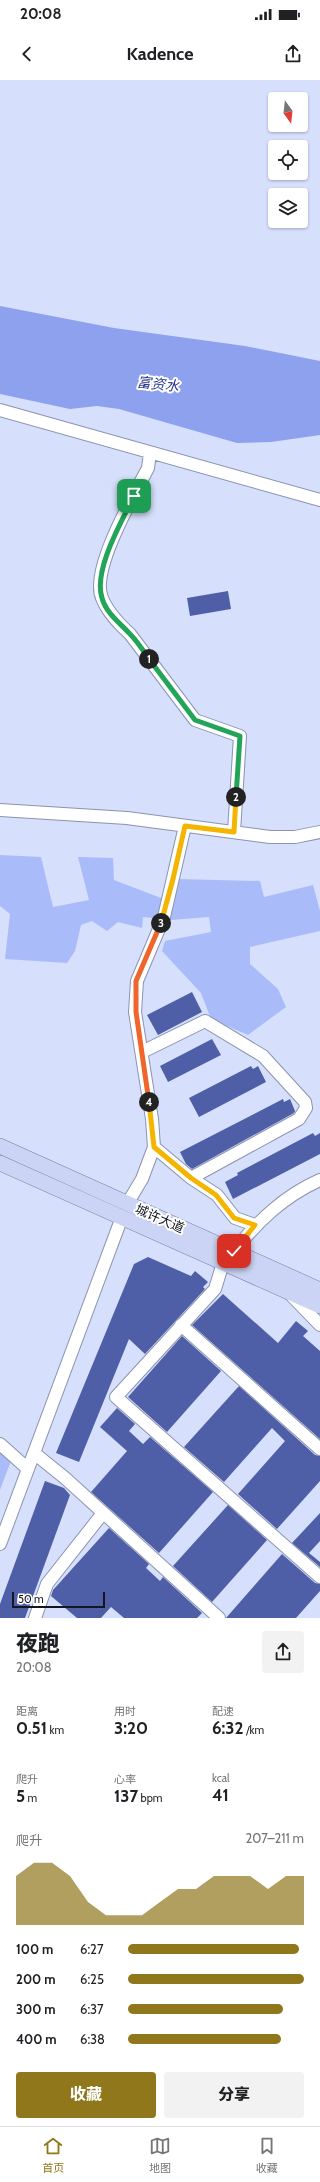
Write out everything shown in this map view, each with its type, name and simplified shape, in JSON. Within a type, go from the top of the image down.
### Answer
[{"type":"main road","name":"城许大道","points":[[0,1146],[125,1210],[223,1263],[320,1306]]},
{"type":"main road","name":"城许大道","points":[[0,1163],[234,1251],[320,1290]]},
{"type":"street","points":[[0,410],[320,500]]},
{"type":"street","points":[[150,452],[148,468],[105,557],[101,576],[101,598],[117,623],[130,634],[195,720],[240,736],[234,832]]},
{"type":"street","points":[[0,810],[127,818],[282,838],[306,836],[320,832]]},
{"type":"street","points":[[0,1544],[125,1210],[142,1179],[154,1147],[152,1119],[136,1012],[136,981],[164,917],[185,826]]},
{"type":"street","points":[[142,1052],[205,1021],[263,1056],[305,1102],[306,1108],[299,1119],[191,1178]]},
{"type":"street","points":[[154,1147],[191,1178],[216,1195],[234,1218],[255,1225]]},
{"type":"street","points":[[234,1251],[255,1225],[292,1195],[320,1180]]},
{"type":"street","points":[[223,1263],[214,1289],[116,1396],[320,1577]]},
{"type":"street","points":[[286,1291],[320,1325]]},
{"type":"street","points":[[181,1325],[320,1449]]},
{"type":"street","points":[[0,1444],[28,1469]]},
{"type":"street","points":[[34,1453],[65,1478],[219,1618]]},
{"type":"street","points":[[35,1618],[47,1584],[103,1513]]},
{"type":"shaded area","points":[[0,855],[41,857],[53,907],[89,900],[78,857],[113,858],[114,880],[161,898],[173,899],[177,879],[260,881],[264,897],[313,885],[320,911],[320,931],[250,947],[250,964],[278,989],[286,1007],[248,1035],[211,1019],[201,993],[162,951],[165,941],[211,932],[209,917],[171,920],[143,917],[142,928],[118,922],[107,931],[92,921],[81,925],[75,951],[67,963],[5,959],[10,914],[0,906]]},
{"type":"shaded area","points":[[0,1448],[12,1458],[0,1490]]},
{"type":"water","name":"富资水","points":[[0,306],[114,328],[245,346],[320,361],[320,435],[271,442],[237,443],[119,409],[97,406],[70,409],[0,394]]},
{"type":"building","points":[[228,591],[231,609],[190,616],[187,598]]},
{"type":"building","points":[[192,992],[202,1012],[158,1035],[147,1015]]},
{"type":"building","points":[[212,1039],[221,1055],[168,1082],[160,1066]]},
{"type":"building","points":[[251,1066],[253,1069],[258,1066],[266,1082],[199,1117],[189,1098]]},
{"type":"building","points":[[283,1099],[284,1102],[290,1099],[295,1111],[294,1113],[192,1169],[186,1164],[180,1152]]},
{"type":"building","points":[[313,1133],[315,1136],[320,1133],[320,1154],[233,1199],[225,1182],[238,1175],[237,1173]]},
{"type":"building","points":[[148,1257],[191,1276],[195,1271],[208,1282],[203,1287],[205,1289],[145,1354],[129,1339],[79,1462],[56,1453],[134,1264]]},
{"type":"building","points":[[223,1294],[278,1343],[296,1321],[308,1331],[303,1336],[320,1351],[320,1439],[192,1325]]},
{"type":"building","points":[[182,1336],[221,1371],[167,1432],[128,1397]]},
{"type":"building","points":[[239,1386],[315,1455],[320,1456],[320,1481],[277,1529],[238,1494],[285,1441],[272,1428],[224,1482],[184,1447]]},
{"type":"building","points":[[117,1408],[135,1424],[129,1431],[143,1444],[150,1437],[213,1492],[159,1553],[91,1492],[127,1451],[100,1427]]},
{"type":"building","points":[[45,1481],[64,1488],[70,1495],[25,1618],[0,1618],[0,1604]]},
{"type":"building","points":[[228,1505],[267,1540],[212,1602],[173,1566]]},
{"type":"building","points":[[320,1513],[320,1541],[309,1553],[320,1562],[320,1567],[292,1543]]},
{"type":"building","points":[[109,1528],[149,1564],[146,1568],[160,1581],[163,1577],[202,1613],[197,1618],[124,1618],[111,1607],[101,1618],[77,1618],[51,1596],[53,1590]]},
{"type":"building","points":[[282,1554],[315,1583],[320,1584],[320,1591],[296,1618],[226,1618]]},
{"type":"route","points":[[134,496],[105,557],[101,576],[101,598],[117,623],[130,634],[165,680],[183,707],[195,720],[240,736],[234,832],[185,826],[164,917],[136,981],[135,998],[152,1119],[154,1147],[191,1178],[216,1195],[234,1218],[255,1225],[234,1251]]}]
